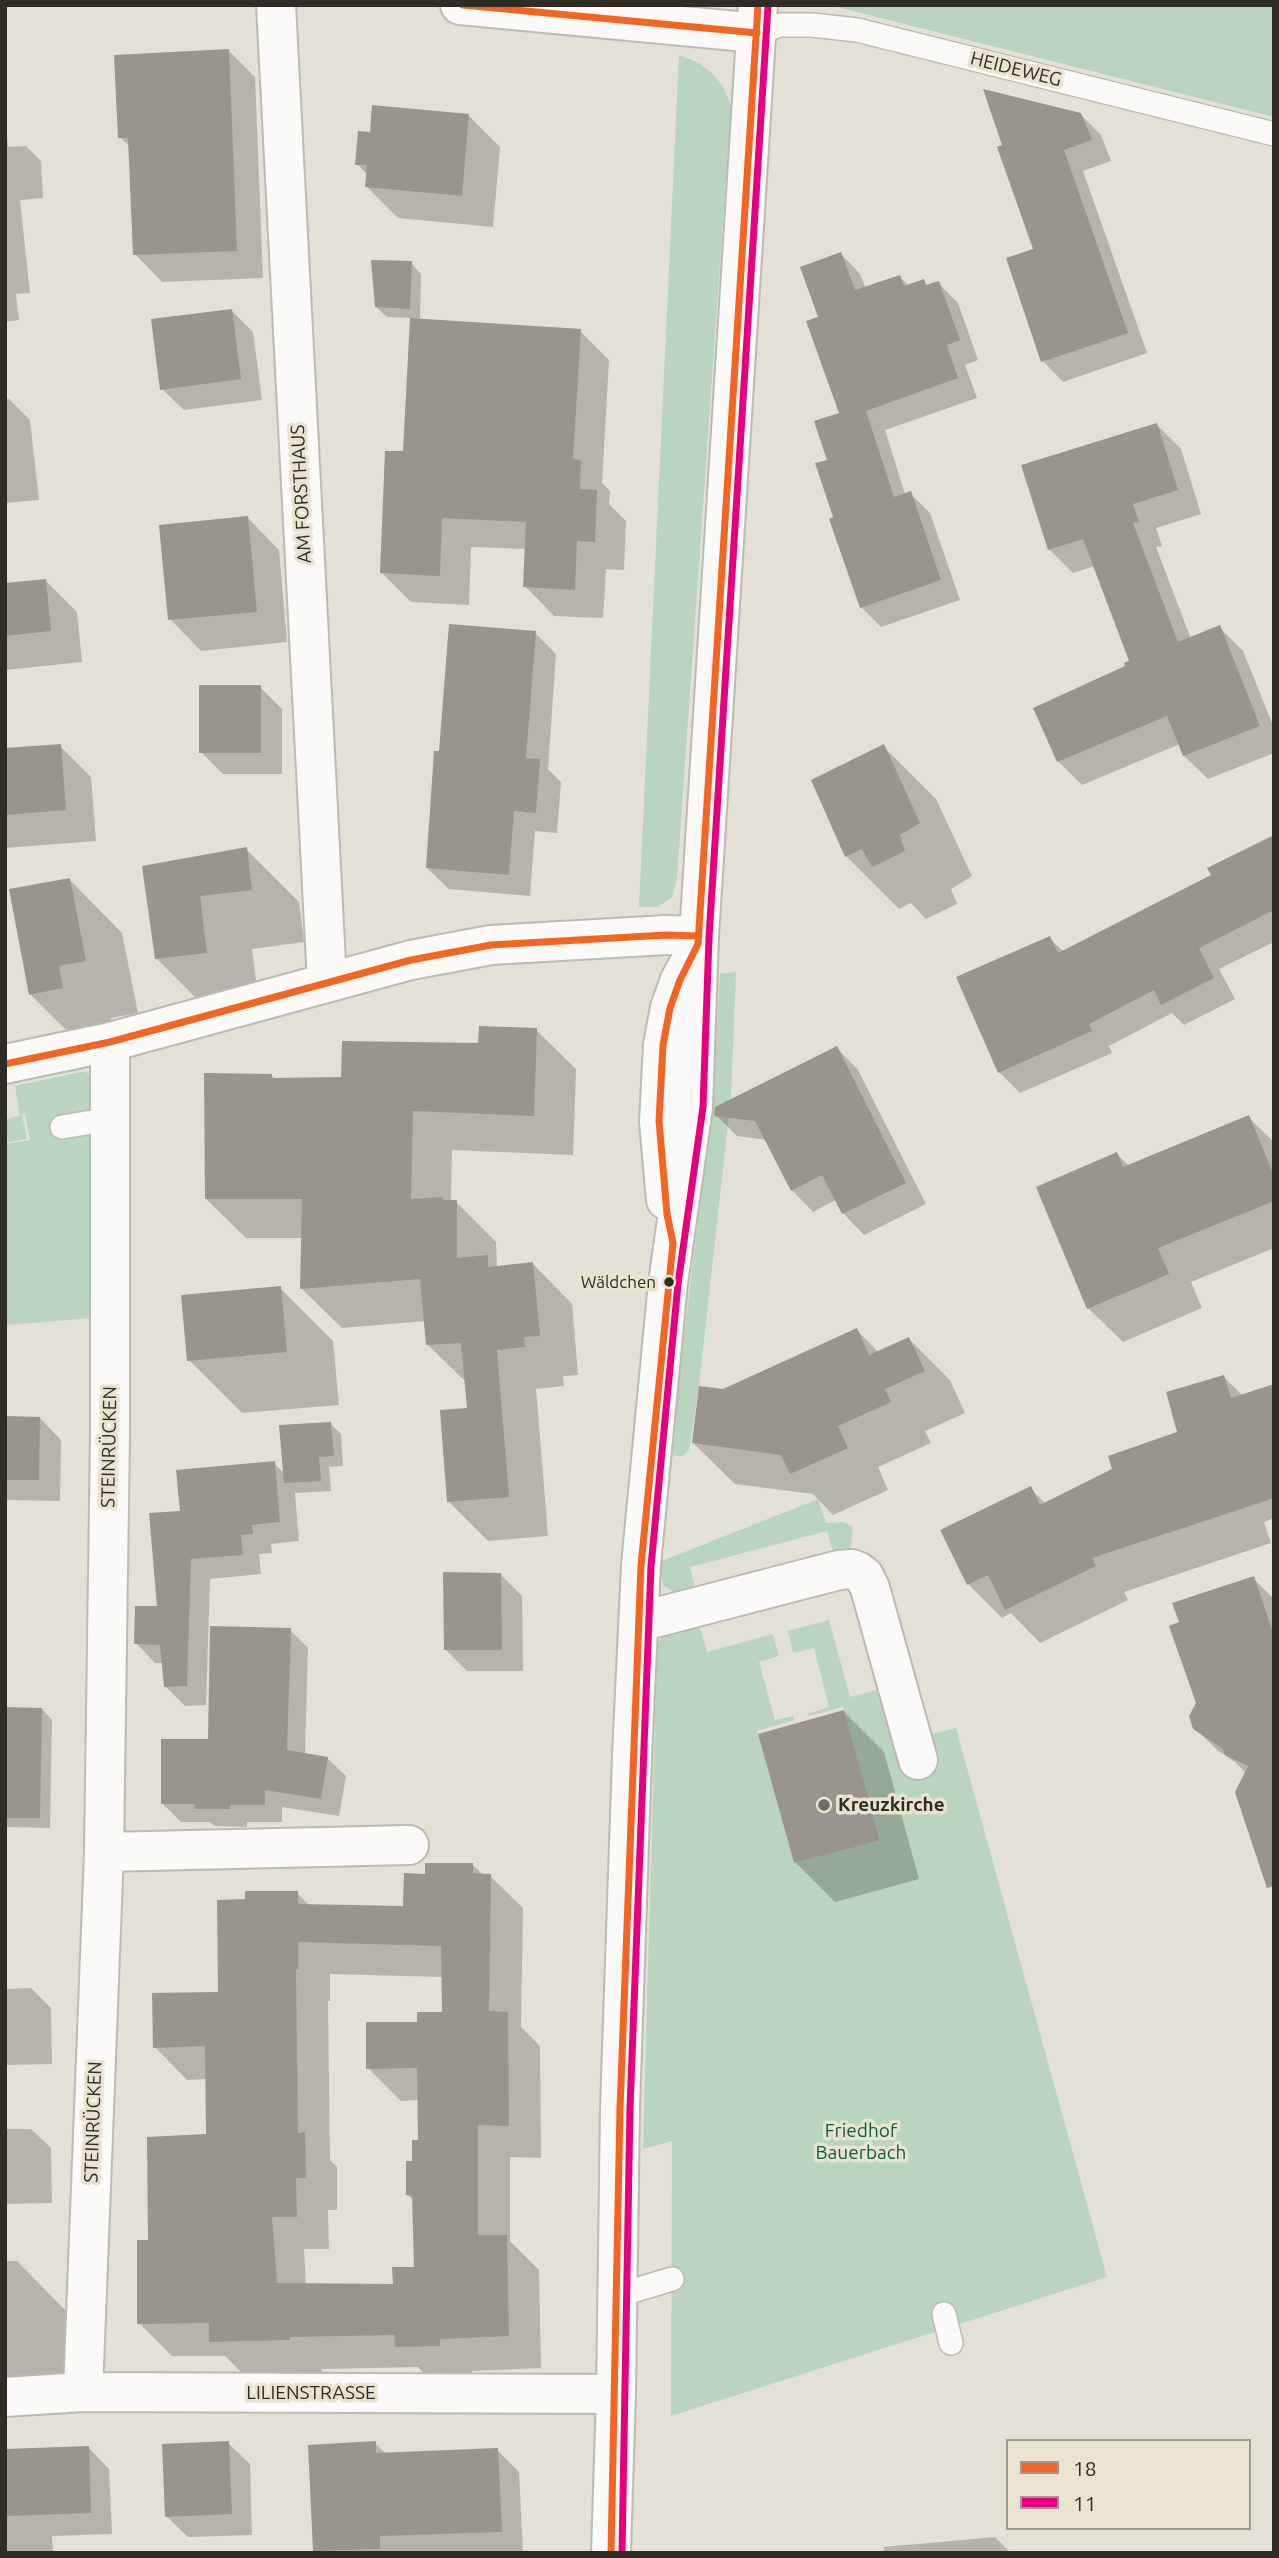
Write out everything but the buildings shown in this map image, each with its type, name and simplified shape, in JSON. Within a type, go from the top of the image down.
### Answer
[{"type":"street","name":"AM FORSTHAUS","points":[[276,5],[327,982]]},
{"type":"street","points":[[460,5],[757,19],[699,940],[693,1107],[683,1190],[673,1243],[641,1565],[632,1756],[611,2553]]},
{"type":"street","points":[[5,1064],[110,1042],[411,960],[491,945],[666,935],[699,940]]},
{"type":"street","name":"STEINRÜCKEN","points":[[83,2392],[104,1852],[110,1434],[110,1042]]},
{"type":"street","points":[[639,1622],[839,1570],[852,1569],[859,1572],[870,1588],[918,1760]]},
{"type":"street","points":[[104,1852],[410,1845]]},
{"type":"street","name":"LILIENSTRASSE","points":[[5,2397],[83,2392],[616,2393]]},
{"type":"lane","name":"HEIDEWEG","points":[[757,19],[780,25],[857,30],[1274,134]]},
{"type":"lane","points":[[62,1127],[110,1119]]},
{"type":"lane","points":[[616,2296],[672,2279]]},
{"type":"lane","points":[[943,2314],[951,2343]]},
{"type":"green space","points":[[829,5],[1274,5],[1274,117]]},
{"type":"green space","points":[[679,55],[699,63],[712,73],[723,86],[731,106],[677,878],[672,897],[658,907],[639,907]]},
{"type":"green space","points":[[736,972],[731,1097],[699,1386],[689,1450],[683,1456],[677,1456],[670,1455],[713,1094],[720,974]]},
{"type":"green space","points":[[81,1072],[91,1076],[93,1108],[91,1318],[5,1325],[5,1144],[30,1140],[25,1114],[22,1115],[27,1139],[5,1143],[5,1119],[20,1116],[15,1086]]},
{"type":"green space","points":[[818,1499],[826,1523],[843,1522],[853,1527],[850,1555],[835,1558],[827,1531],[690,1567],[696,1593],[680,1596],[664,1586],[660,1572],[662,1561]]},
{"type":"green space","name":"Friedhof Bauerbach","points":[[829,1620],[850,1697],[881,1689],[929,1735],[956,1728],[1107,2277],[671,2416],[672,2141],[643,2149],[657,1644],[666,1631],[698,1621],[707,1652],[773,1634],[779,1656],[759,1662],[775,1720],[793,1716],[794,1720],[757,1731],[794,1863],[880,1839],[843,1707],[808,1716],[807,1714],[829,1707],[814,1648],[793,1653],[788,1631]]},
{"type":"transit line","name":"18","points":[[463,5],[757,33]]},
{"type":"transit line","name":"18","points":[[611,2553],[620,2108],[641,1565],[673,1243],[667,1214],[659,1121],[663,1045],[670,1008],[698,944],[758,5]]},
{"type":"transit line","name":"11","points":[[622,2553],[630,2108],[651,1566],[678,1284],[703,1107],[709,937],[768,6]]},
{"type":"transit line","name":"18","points":[[5,1064],[110,1042],[411,960],[491,945],[666,935],[699,936]]},
{"type":"place","name":"Wäldchen","points":[[669,1282]]},
{"type":"place","name":"Kreuzkirche","points":[[824,1805]]}]
